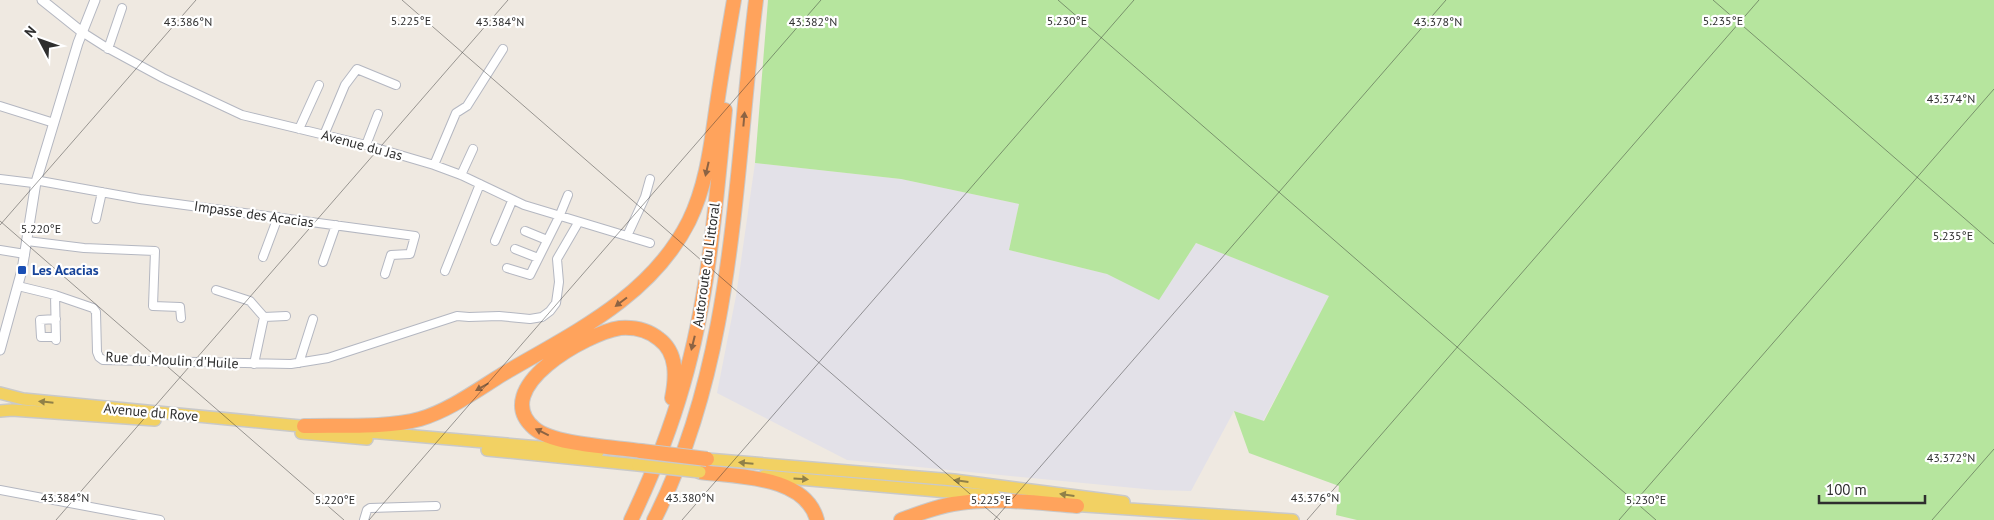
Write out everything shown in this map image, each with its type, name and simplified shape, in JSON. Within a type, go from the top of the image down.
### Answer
[{"type":"highway","points":[[304,426],[399,423],[421,418],[452,404],[589,324],[638,289],[664,262],[689,221],[702,190],[735,0]]},
{"type":"highway","name":"Autoroute du Littoral","points":[[631,520],[648,485],[667,436],[696,334],[707,270],[717,189],[735,0]]},
{"type":"highway","name":"Autoroute du Littoral","points":[[654,520],[684,450],[702,391],[718,321],[733,237],[756,0]]},
{"type":"highway","points":[[662,520],[690,448],[707,394],[724,307],[733,237]]},
{"type":"highway","points":[[626,520],[648,475],[668,414],[675,370],[671,354],[663,342],[651,333],[636,328],[619,328],[579,343],[551,361],[530,382],[524,394],[523,404],[525,414],[534,428],[540,432],[569,441],[640,457],[707,464],[786,487],[806,499],[817,520]]},
{"type":"highway","points":[[901,520],[929,510],[989,500],[1077,506]]},
{"type":"main road","name":"Avenue du Rove","points":[[0,393],[32,400],[640,457]]},
{"type":"main road","points":[[0,411],[94,414],[640,457]]},
{"type":"main road","points":[[707,464],[1077,506],[1293,520]]},
{"type":"main road","points":[[707,464],[954,480],[1203,514]]},
{"type":"street","points":[[42,0],[82,32]]},
{"type":"street","points":[[0,350],[4,322],[18,286],[28,241],[36,182],[82,32],[95,0]]},
{"type":"street","points":[[108,49],[122,8]]},
{"type":"street","name":"Avenue du Jas","points":[[82,32],[108,49],[163,78],[242,114],[366,145],[434,165],[462,175],[512,201],[578,223],[650,242]]},
{"type":"street","points":[[434,165],[456,113],[467,106],[503,49]]},
{"type":"street","points":[[324,135],[345,84],[357,70],[396,85]]},
{"type":"street","points":[[299,129],[318,85]]},
{"type":"street","points":[[0,106],[54,123]]},
{"type":"street","points":[[366,145],[378,114]]},
{"type":"street","points":[[462,175],[473,149]]},
{"type":"street","name":"Impasse des Acacias","points":[[0,179],[32,184],[40,181],[102,192],[415,236],[410,254],[391,255],[385,274]]},
{"type":"street","points":[[627,236],[645,197],[650,179]]},
{"type":"street","points":[[445,271],[480,184]]},
{"type":"street","points":[[96,219],[102,192]]},
{"type":"street","points":[[507,268],[530,275],[560,217],[568,195]]},
{"type":"street","points":[[495,242],[512,201]]},
{"type":"street","points":[[264,257],[278,217]]},
{"type":"street","points":[[264,317],[254,364],[299,363],[328,358],[457,316],[499,316],[530,319],[542,317],[556,303],[560,282],[557,260],[578,223]]},
{"type":"street","points":[[323,262],[336,225]]},
{"type":"street","points":[[525,231],[547,240]]},
{"type":"street","points":[[28,241],[84,248],[155,251],[153,306],[180,307],[181,318]]},
{"type":"street","points":[[515,249],[538,258]]},
{"type":"street","points":[[0,250],[25,254]]},
{"type":"street","name":"Rue du Moulin d'Huile","points":[[18,286],[55,295],[93,308],[96,312],[97,352],[103,360],[254,364]]},
{"type":"street","points":[[216,290],[250,301],[264,317]]},
{"type":"street","points":[[55,295],[56,319],[56,339],[41,337],[40,320],[56,319]]},
{"type":"street","points":[[264,317],[286,316]]},
{"type":"street","points":[[299,363],[312,319]]},
{"type":"street","points":[[0,490],[160,520]]},
{"type":"street","points":[[364,520],[370,508],[436,506]]},
{"type":"street","points":[[1169,512],[1186,520]]},
{"type":"shaded area","points":[[755,163],[901,179],[1019,204],[1009,250],[1107,274],[1159,299],[1196,243],[1330,296],[1263,421],[1234,411],[1191,491],[1155,490],[847,460],[717,393],[736,296]]},
{"type":"green space","points":[[768,0],[1994,0],[1994,520],[1357,520],[1336,515],[1339,486],[1249,453],[1234,411],[1264,421],[1329,296],[1196,243],[1159,300],[1107,274],[1009,250],[1019,204],[901,179],[755,163]]},
{"type":"place","name":"Les Acacias","points":[[22,270]]}]
